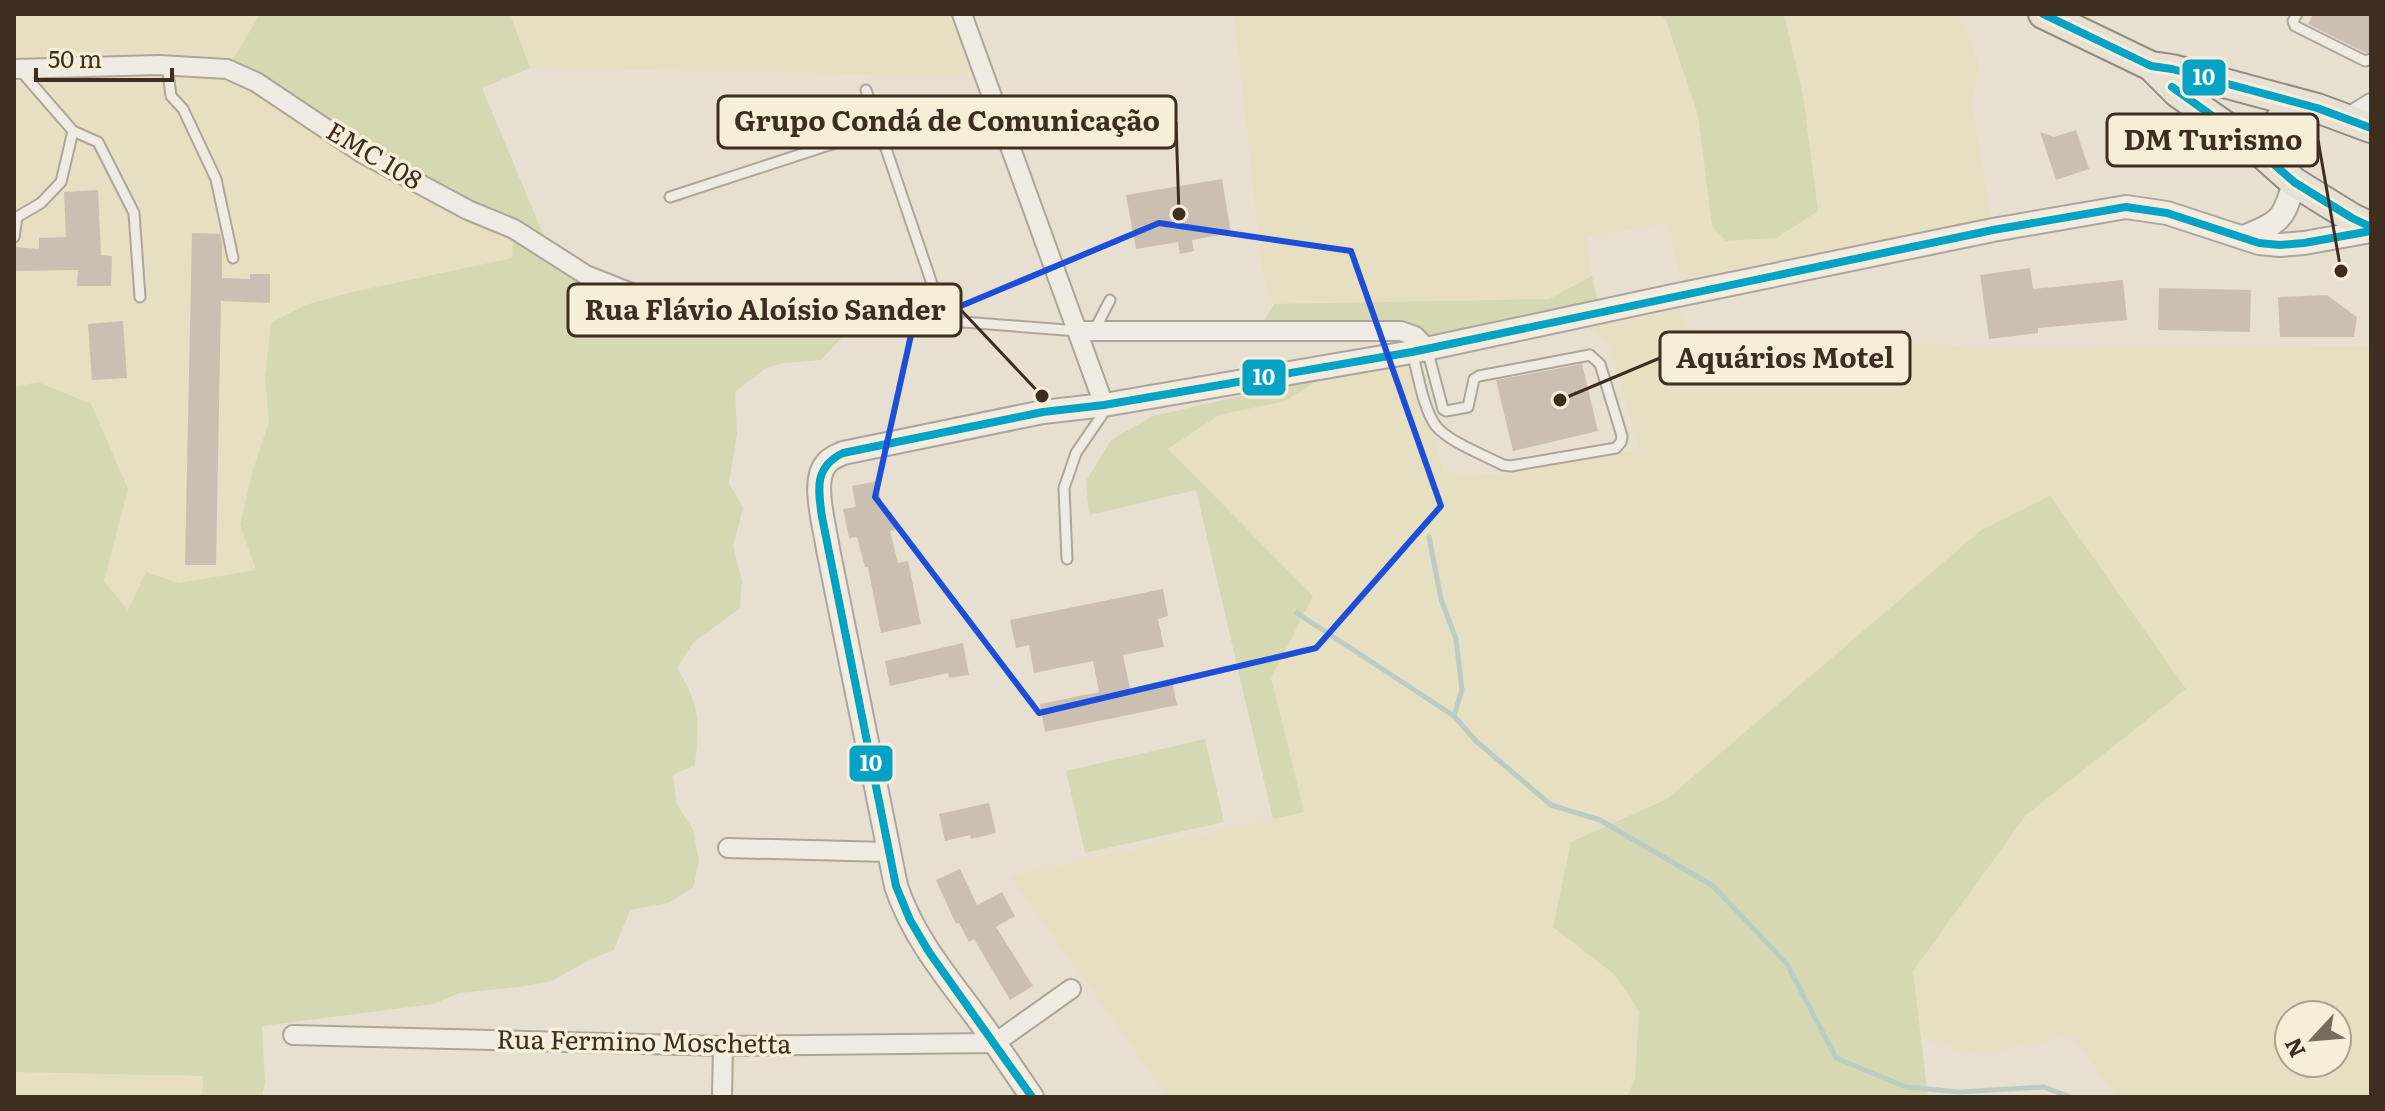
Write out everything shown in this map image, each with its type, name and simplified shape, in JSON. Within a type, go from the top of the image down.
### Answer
[{"type":"main road","points":[[2043,14],[2151,66],[2300,104],[2359,123]]},
{"type":"main road","points":[[2151,66],[2178,93],[2250,143],[2294,182],[2371,229]]},
{"type":"main road","points":[[2273,161],[2274,129],[2284,114],[2300,104]]},
{"type":"street","points":[[962,14],[1086,331],[1104,405]]},
{"type":"street","name":"EMC 108","points":[[17,69],[82,65],[227,69],[256,82],[362,153],[468,210],[514,229],[586,275],[639,296],[722,303]]},
{"type":"street","points":[[2359,123],[2371,103]]},
{"type":"street","points":[[2244,237],[2272,225],[2287,208],[2294,182]]},
{"type":"street","points":[[1032,1097],[922,944],[905,913],[896,886],[828,549],[819,476],[830,459],[843,453],[1043,412],[1104,405],[1420,351],[1684,293],[1993,230],[2126,207],[2167,213],[2259,243],[2280,245],[2371,229]]},
{"type":"street","points":[[1086,331],[1401,331],[1415,336],[1420,351]]},
{"type":"street","points":[[728,848],[888,852]]},
{"type":"street","points":[[995,1043],[1071,989]]},
{"type":"street","name":"Rua Fermino Moschetta","points":[[293,1035],[723,1046],[995,1043]]},
{"type":"street","points":[[722,1097],[723,1046]]},
{"type":"lane","points":[[2297,14],[2293,21],[2295,26],[2365,61],[2371,59]]},
{"type":"lane","points":[[167,65],[171,96],[183,109],[216,179],[233,258]]},
{"type":"lane","points":[[17,69],[73,131],[98,142],[134,213],[140,297]]},
{"type":"lane","points":[[866,90],[944,319]]},
{"type":"lane","points":[[670,197],[878,129]]},
{"type":"lane","points":[[14,237],[17,217],[41,203],[61,182],[73,131]]},
{"type":"lane","points":[[722,303],[1086,331],[1110,300]]},
{"type":"lane","points":[[1420,351],[1446,411],[1468,407],[1474,379],[1479,376],[1590,355],[1600,364],[1622,436],[1621,442],[1616,448],[1503,465],[1437,427],[1431,418],[1420,351]]},
{"type":"lane","points":[[1067,559],[1064,488],[1076,453],[1102,415],[1104,405]]},
{"type":"highlighted area","points":[[1159,223],[1351,251],[1441,506],[1316,648],[1039,713],[875,497],[913,326]]},
{"type":"shaded area","points":[[14,14],[260,14],[227,69],[514,229],[513,258],[353,292],[305,305],[271,323],[265,377],[269,422],[240,525],[257,570],[179,583],[146,572],[128,611],[104,581],[128,489],[38,382],[14,387]]},
{"type":"shaded area","points":[[510,14],[951,14],[970,76],[530,68]]},
{"type":"shaded area","points":[[1234,14],[1660,14],[1665,20],[1698,115],[1712,226],[1803,96],[1784,14],[1952,14],[1960,18],[1979,63],[1972,105],[1993,230],[1684,293],[1668,223],[1587,237],[1592,276],[1549,299],[1417,304],[1274,304],[1263,276]]},
{"type":"shaded area","points":[[1678,310],[1687,326],[1752,345],[1928,343],[1976,348],[2371,346],[2371,1097],[2118,1097],[2071,1036],[1974,1055],[1921,1038],[1912,971],[2025,815],[2186,689],[1980,531],[1667,799],[1571,843],[1553,927],[1615,974],[1639,1011],[1635,1081],[1626,1097],[1168,1097],[1010,876],[1304,812],[1271,678],[1313,596],[1167,449],[1219,415],[1285,401],[1321,378],[1408,362],[1421,417],[1432,431],[1444,473],[1498,474],[1639,450],[1610,344],[1587,328]]},
{"type":"shaded area","points":[[14,1072],[203,1076],[202,1097],[14,1097]]},
{"type":"green space","points":[[260,14],[510,14],[530,68],[482,88],[551,253],[639,296],[843,312],[843,336],[821,360],[766,368],[735,392],[737,433],[729,483],[743,508],[733,546],[742,581],[740,608],[693,643],[677,668],[694,704],[697,725],[695,765],[673,775],[677,805],[693,829],[699,861],[693,888],[668,903],[630,910],[614,950],[552,981],[460,993],[433,1004],[262,1026],[265,1083],[262,1097],[202,1097],[203,1076],[14,1072],[14,387],[38,382],[91,404],[128,489],[104,581],[128,610],[146,572],[179,583],[256,570],[240,525],[269,422],[265,377],[271,323],[305,305],[353,292],[512,258],[514,229],[227,69]]},
{"type":"green space","points":[[1660,14],[1784,14],[1803,96],[1818,211],[1776,238],[1726,241],[1712,226],[1698,115],[1666,20]]},
{"type":"green space","points":[[1592,276],[1600,312],[1427,349],[1415,336],[1258,332],[1274,304],[1549,299]]},
{"type":"green space","points":[[1321,378],[1285,401],[1219,415],[1168,449],[1313,596],[1271,678],[1304,812],[1273,819],[1196,490],[1089,515],[1086,481],[1111,440],[1153,416]]},
{"type":"green space","points":[[2050,496],[2186,689],[2026,815],[1913,971],[1928,1097],[1626,1097],[1635,1080],[1639,1011],[1614,974],[1553,927],[1571,842],[1667,799],[1980,531]]},
{"type":"green space","points":[[1205,739],[1224,822],[1085,853],[1066,771]]},
{"type":"building","points":[[2313,14],[2371,14],[2369,52],[2308,24]]},
{"type":"building","points":[[2076,130],[2089,169],[2056,180],[2040,132],[2054,137]]},
{"type":"building","points":[[1222,179],[1231,233],[1192,240],[1194,251],[1180,254],[1178,242],[1136,249],[1126,195]]},
{"type":"building","points":[[98,190],[101,255],[112,256],[111,286],[77,286],[78,270],[14,271],[14,247],[39,249],[39,238],[66,237],[64,192]]},
{"type":"building","points":[[192,233],[220,234],[222,278],[250,279],[250,274],[270,274],[270,303],[221,301],[216,565],[185,565]]},
{"type":"building","points":[[2030,268],[2033,289],[2123,280],[2127,320],[2038,328],[2038,333],[1989,339],[1980,275]]},
{"type":"building","points":[[2159,288],[2251,290],[2250,332],[2158,330]]},
{"type":"building","points":[[2327,295],[2357,317],[2354,337],[2280,337],[2278,297]]},
{"type":"building","points":[[123,321],[127,378],[92,380],[88,324]]},
{"type":"building","points":[[1582,364],[1598,431],[1513,451],[1496,380]]},
{"type":"building","points":[[877,481],[884,513],[892,512],[895,530],[890,531],[898,563],[908,561],[921,624],[881,633],[868,567],[865,567],[857,537],[849,538],[843,509],[856,507],[852,486]]},
{"type":"building","points":[[1163,589],[1168,616],[1158,619],[1164,647],[1123,655],[1130,689],[1172,681],[1177,705],[1045,732],[1040,704],[1099,692],[1093,661],[1034,673],[1029,645],[1016,648],[1010,620]]},
{"type":"building","points":[[963,643],[969,675],[949,678],[948,673],[890,686],[885,661]]},
{"type":"building","points":[[989,803],[996,833],[945,841],[939,814]]},
{"type":"building","points":[[960,869],[977,905],[1002,892],[1015,916],[996,927],[1033,986],[1010,1000],[974,939],[969,942],[959,923],[956,924],[936,880]]},
{"type":"waterway","points":[[1429,537],[1441,599],[1456,639],[1462,690],[1454,716]]},
{"type":"waterway","points":[[1297,613],[1454,716],[1476,741],[1551,805],[1600,820],[1713,886],[1787,964],[1836,1058],[1906,1087],[1959,1092],[2044,1087],[2070,1097]]},
{"type":"transit line","name":"10","points":[[2043,14],[2151,66],[2317,108],[2371,128]]},
{"type":"transit line","name":"10","points":[[2172,87],[2250,143],[2294,182],[2371,227]]},
{"type":"transit line","name":"10","points":[[1032,1097],[929,952],[910,920],[896,886],[822,517],[820,480],[827,465],[843,453],[1043,412],[1104,405],[1412,352],[1993,230],[2126,207],[2167,213],[2259,243],[2304,243],[2371,231]]},
{"type":"place","name":"Grupo Condá de Comunicação","points":[[1179,214]]},
{"type":"place","name":"DM Turismo","points":[[2341,271]]},
{"type":"place","name":"Rua Flávio Aloísio Sander","points":[[1042,396]]},
{"type":"place","name":"Aquários Motel","points":[[1560,400]]}]
